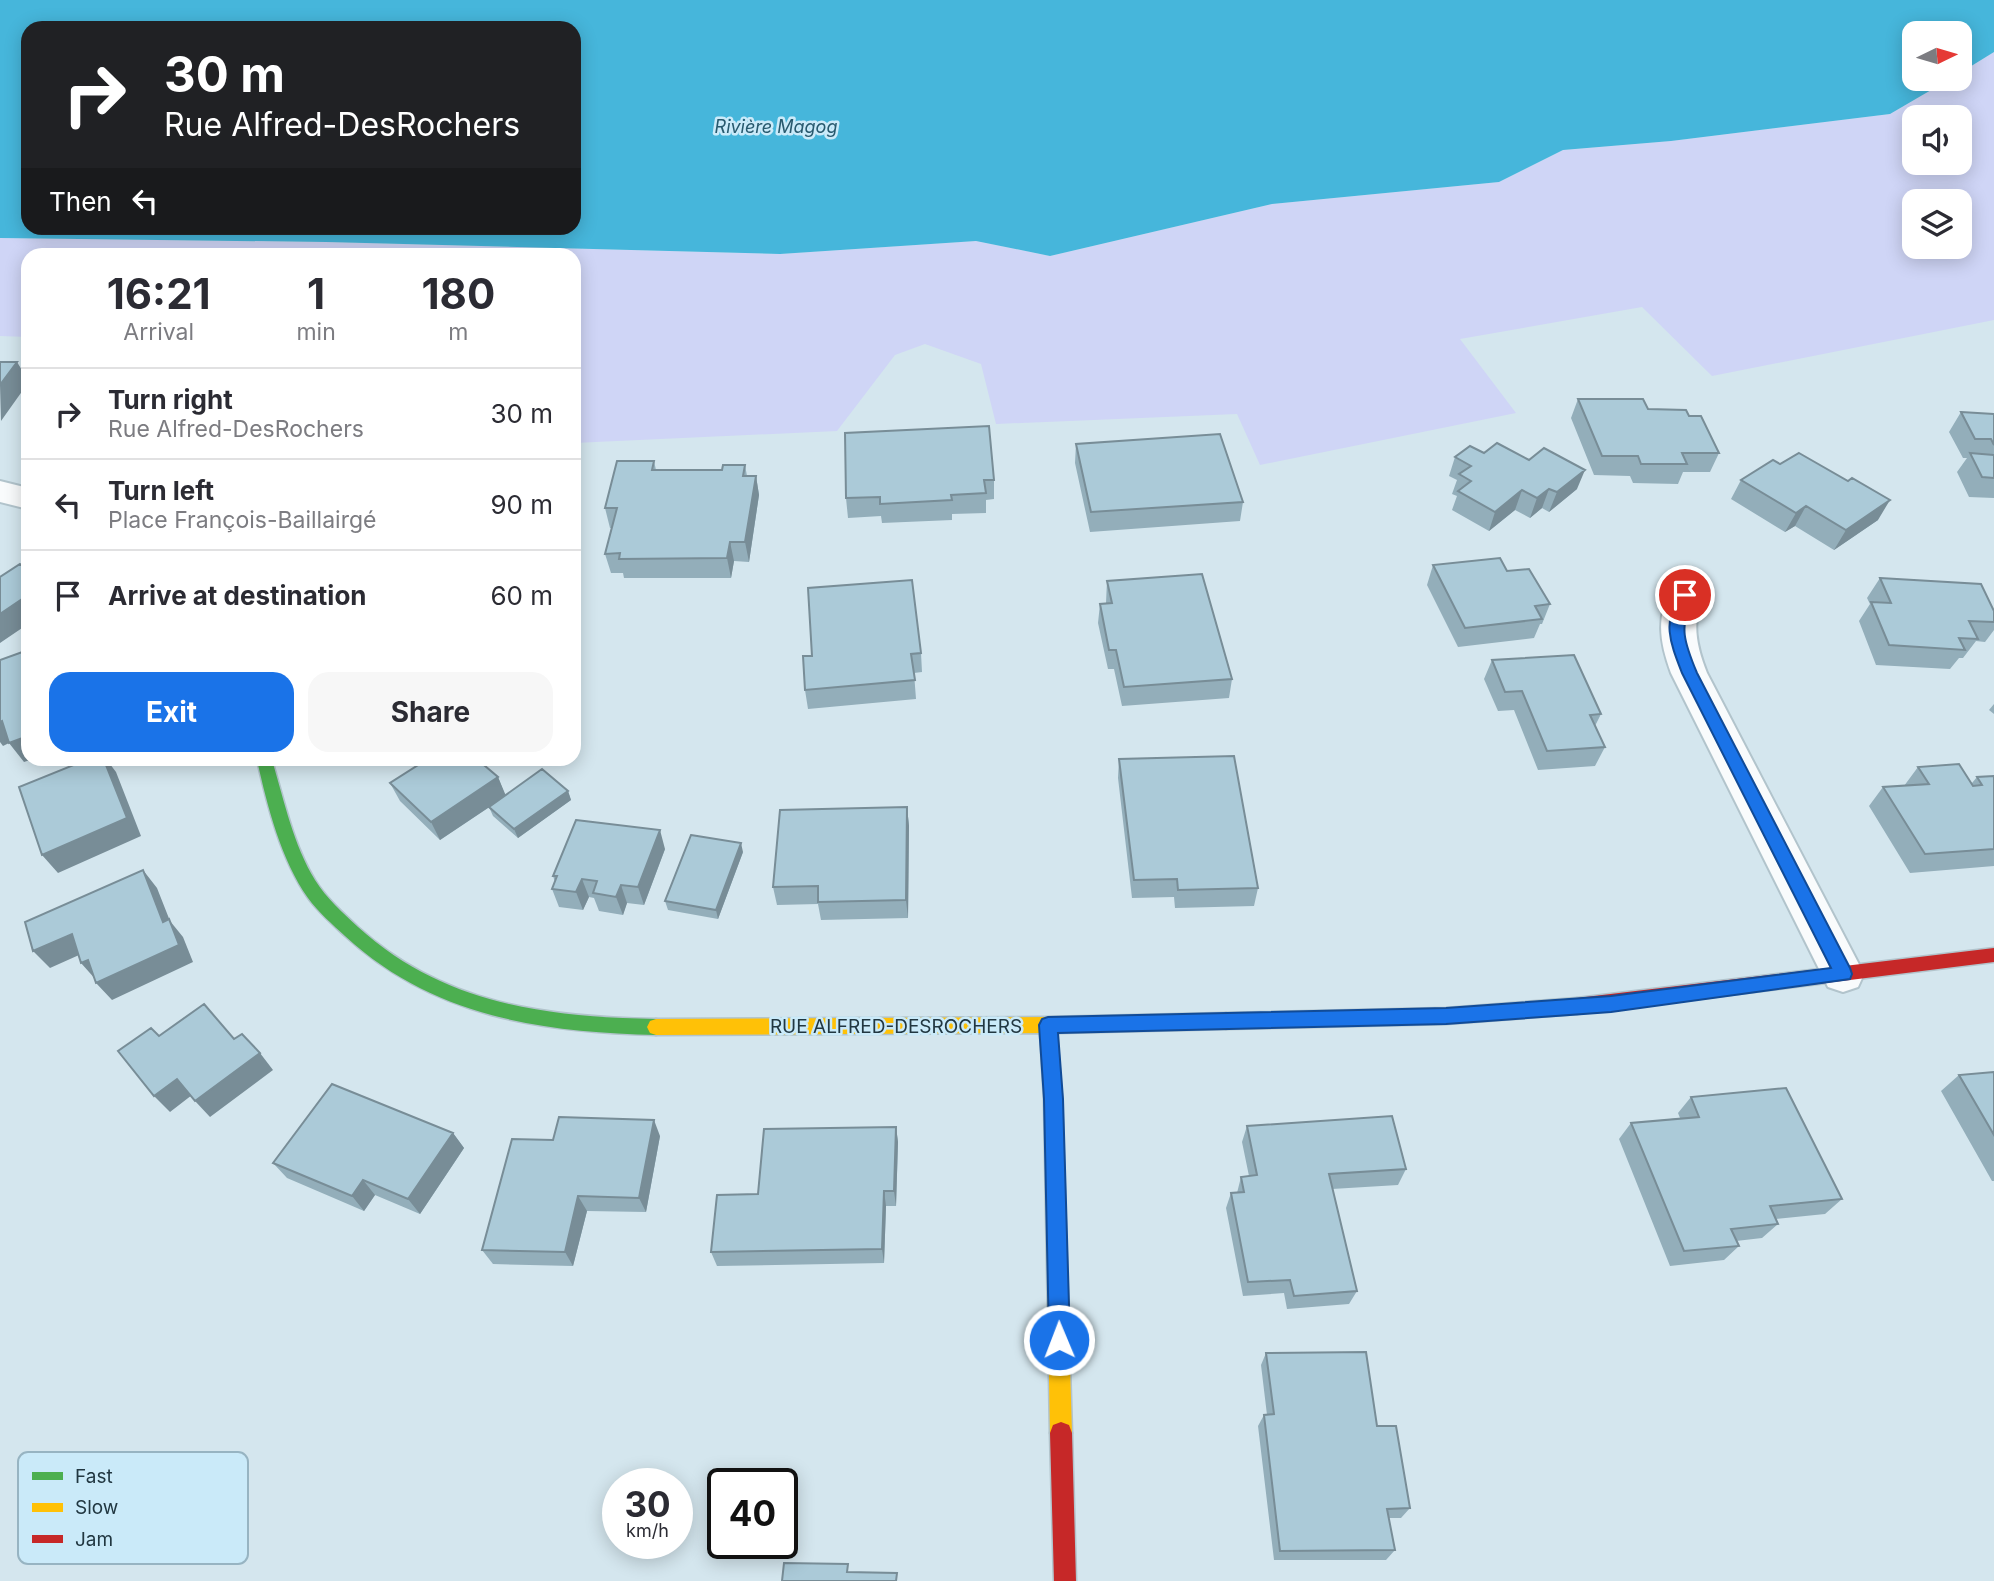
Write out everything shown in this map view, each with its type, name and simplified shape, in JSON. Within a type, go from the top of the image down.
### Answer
[{"type":"street","points":[[0,491],[21,497]]},
{"type":"street","points":[[1685,595],[1678,612],[1676,638],[1689,673],[1843,974]]},
{"type":"street","name":"RUE ALFRED-DESROCHERS","points":[[266,766],[294,850],[314,894],[360,942],[409,977],[453,998],[528,1018],[636,1027],[1048,1025],[1460,1015],[1611,1004],[1994,955]]},
{"type":"street","points":[[1048,1025],[1054,1099],[1065,1581]]},
{"type":"shaded area","points":[[1994,52],[1994,320],[1712,376],[1642,307],[1460,339],[1516,413],[1260,465],[1237,414],[996,424],[981,364],[925,344],[895,355],[837,431],[581,443],[581,249],[780,254],[976,241],[1050,256],[1272,204],[1499,182],[1563,150],[1671,141],[1890,114],[1902,107],[1902,175],[1972,175],[1972,105],[1905,105],[1929,91],[1972,91],[1972,66]]},
{"type":"shaded area","points":[[0,238],[553,248],[21,248],[21,337],[0,336]]},
{"type":"water","name":"Rivière Magog","points":[[0,0],[1994,0],[1994,52],[1972,66],[1972,21],[1902,21],[1902,91],[1929,91],[1890,114],[1671,141],[1563,150],[1499,182],[1272,204],[1050,256],[976,241],[780,254],[0,238]]},
{"type":"building","points":[[0,362],[17,362],[0,385]]},
{"type":"building","points":[[1578,399],[1643,399],[1648,409],[1686,410],[1689,416],[1701,416],[1719,453],[1682,453],[1687,464],[1641,464],[1638,456],[1602,456]]},
{"type":"building","points":[[1961,412],[1994,414],[1994,445],[1991,439],[1975,439]]},
{"type":"building","points":[[989,426],[994,480],[984,480],[986,493],[951,495],[952,500],[880,504],[880,497],[846,498],[845,433]]},
{"type":"building","points":[[1220,434],[1243,502],[1091,512],[1076,444]]},
{"type":"building","points":[[1497,443],[1529,460],[1544,448],[1585,470],[1557,492],[1549,489],[1537,498],[1522,490],[1495,512],[1458,491],[1471,481],[1459,474],[1471,466],[1455,457],[1470,446],[1484,453]]},
{"type":"building","points":[[1799,453],[1848,481],[1852,478],[1890,500],[1846,530],[1806,506],[1796,513],[1741,480],[1773,460],[1780,464]]},
{"type":"building","points":[[1970,453],[1994,455],[1994,478],[1982,477]]},
{"type":"building","points":[[617,461],[654,461],[652,470],[722,470],[723,465],[745,465],[743,476],[756,476],[745,542],[730,542],[727,558],[619,559],[620,553],[605,554],[617,508],[605,508]]},
{"type":"building","points":[[1500,558],[1507,571],[1529,569],[1550,604],[1535,606],[1542,619],[1465,628],[1433,565]]},
{"type":"building","points":[[21,565],[21,600],[0,614],[0,577]]},
{"type":"building","points":[[1202,574],[1232,679],[1124,687],[1116,650],[1109,650],[1100,604],[1112,603],[1107,581]]},
{"type":"building","points":[[1880,578],[1981,584],[1994,611],[1994,622],[1969,621],[1978,639],[1959,638],[1965,650],[1889,645],[1871,602],[1891,603]]},
{"type":"building","points":[[912,580],[921,653],[911,654],[915,680],[805,690],[803,656],[812,656],[808,588]]},
{"type":"building","points":[[21,652],[21,739],[9,743],[2,721],[0,722],[0,660]]},
{"type":"building","points":[[1574,655],[1601,714],[1590,715],[1605,747],[1547,751],[1522,691],[1505,692],[1492,660]]},
{"type":"building","points":[[1234,756],[1258,888],[1178,890],[1177,879],[1134,880],[1119,759]]},
{"type":"building","points":[[1959,764],[1973,786],[1982,785],[1977,777],[1994,776],[1994,849],[1925,854],[1883,787],[1929,784],[1918,767]]},
{"type":"building","points":[[71,766],[106,766],[127,818],[42,855],[19,787]]},
{"type":"building","points":[[417,766],[485,766],[498,777],[431,822],[390,783]]},
{"type":"building","points":[[542,769],[568,791],[514,829],[489,807]]},
{"type":"building","points":[[907,807],[906,900],[818,902],[818,886],[773,887],[780,810]]},
{"type":"building","points":[[576,820],[660,830],[638,887],[621,885],[616,897],[593,893],[597,881],[582,879],[576,892],[552,889],[557,876],[553,876]]},
{"type":"building","points":[[691,835],[741,843],[716,910],[665,901]]},
{"type":"building","points":[[143,870],[163,922],[169,919],[179,945],[96,983],[88,960],[81,963],[72,934],[33,951],[25,922]]},
{"type":"building","points":[[204,1004],[234,1039],[242,1034],[260,1053],[195,1101],[177,1079],[154,1096],[118,1051],[151,1028],[159,1036]]},
{"type":"building","points":[[1994,1072],[1994,1135],[1959,1075]]},
{"type":"building","points":[[332,1084],[453,1133],[408,1199],[363,1180],[352,1196],[273,1163]]},
{"type":"building","points":[[1786,1088],[1842,1199],[1770,1206],[1778,1224],[1731,1229],[1739,1246],[1684,1251],[1631,1123],[1699,1117],[1691,1097]]},
{"type":"building","points":[[1392,1116],[1406,1169],[1329,1174],[1357,1291],[1294,1296],[1290,1280],[1248,1282],[1231,1193],[1244,1192],[1241,1177],[1257,1175],[1247,1126]]},
{"type":"building","points":[[559,1117],[654,1120],[639,1198],[578,1196],[565,1252],[482,1250],[512,1139],[553,1140]]},
{"type":"building","points":[[896,1127],[894,1191],[884,1191],[882,1249],[711,1252],[717,1195],[758,1194],[764,1129]]},
{"type":"building","points":[[1366,1352],[1377,1426],[1396,1426],[1410,1508],[1387,1509],[1395,1550],[1280,1551],[1264,1415],[1274,1414],[1266,1353]]},
{"type":"building","points":[[784,1563],[848,1564],[847,1572],[897,1573],[896,1581],[782,1581]]},
{"type":"traffic: fast","points":[[266,766],[285,830],[306,881],[315,895],[373,951],[408,975],[446,993],[486,1007],[528,1016],[570,1023],[656,1027]]},
{"type":"traffic: fast","points":[[1226,1021],[1446,1016],[1577,1006]]},
{"type":"traffic: slow","points":[[656,1027],[1048,1025],[1226,1021]]},
{"type":"traffic: slow","points":[[1048,1025],[1053,1099],[1061,1433]]},
{"type":"traffic: jam","points":[[1577,1006],[1994,955]]},
{"type":"traffic: jam","points":[[1061,1433],[1065,1581]]},
{"type":"route","points":[[1059,1340],[1054,1099],[1048,1025],[1446,1016],[1611,1004],[1843,974],[1689,673],[1676,638],[1678,612],[1685,595]]}]
